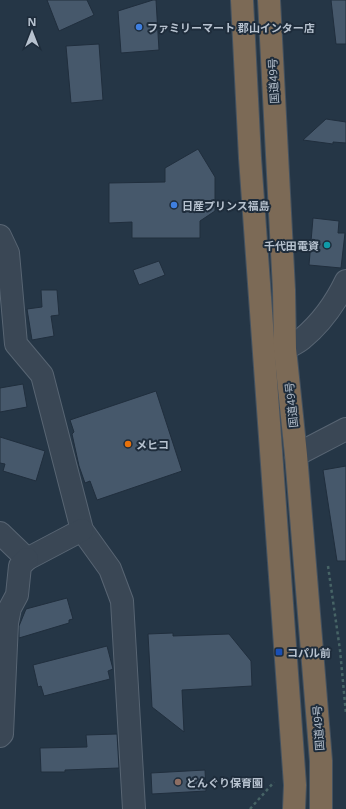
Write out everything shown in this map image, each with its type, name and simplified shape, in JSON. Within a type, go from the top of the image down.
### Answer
[{"type":"highway","name":"国道49号","points":[[242,0],[250,158],[295,785],[294,809]]},
{"type":"highway","name":"国道49号","points":[[269,0],[284,290],[285,349],[296,455],[320,760],[321,809]]},
{"type":"street","points":[[0,236],[8,253],[16,344],[42,374],[82,530],[110,569],[122,601],[134,809]]},
{"type":"street","points":[[285,349],[301,340],[318,323],[331,306],[346,281]]},
{"type":"street","points":[[296,455],[346,429]]},
{"type":"street","points":[[0,736],[2,734],[4,621],[17,594],[20,566],[27,559],[82,530]]},
{"type":"street","points":[[0,533],[27,559]]},
{"type":"building","points":[[47,0],[87,0],[94,15],[59,31]]},
{"type":"building","points":[[156,0],[159,50],[121,53],[118,11]]},
{"type":"building","points":[[331,0],[346,0],[346,44],[336,44]]},
{"type":"building","points":[[99,44],[103,100],[71,103],[66,46]]},
{"type":"building","points":[[326,119],[346,122],[346,143],[333,142],[333,144],[303,140]]},
{"type":"building","points":[[198,149],[215,177],[215,211],[200,221],[200,238],[132,238],[132,222],[109,223],[109,183],[165,182],[165,168]]},
{"type":"building","name":"千代田電資","points":[[313,218],[339,221],[338,233],[345,233],[341,268],[309,265]]},
{"type":"building","points":[[159,261],[165,275],[139,285],[133,270]]},
{"type":"building","points":[[41,290],[57,290],[59,315],[51,316],[54,336],[32,340],[27,309],[42,307]]},
{"type":"building","points":[[23,384],[27,407],[0,412],[0,388]]},
{"type":"building","points":[[156,391],[182,471],[97,500],[90,481],[85,483],[79,466],[72,434],[74,432],[70,420]]},
{"type":"building","points":[[0,437],[45,451],[36,481],[3,471],[5,464],[0,463]]},
{"type":"building","points":[[346,466],[346,561],[337,561],[323,470]]},
{"type":"building","points":[[67,598],[73,619],[69,620],[69,623],[19,638],[19,626],[26,609]]},
{"type":"building","points":[[173,633],[173,636],[229,634],[251,661],[252,686],[182,690],[184,732],[152,707],[148,634]]},
{"type":"building","points":[[107,646],[113,669],[108,671],[110,679],[44,696],[41,686],[38,687],[33,665]]},
{"type":"building","points":[[117,734],[119,768],[65,770],[65,772],[41,772],[40,748],[87,747],[86,735]]},
{"type":"building","points":[[205,770],[206,791],[152,794],[151,773]]},
{"type":"place","name":"ファミリーマート 郡山インター店","points":[[139,27]]},
{"type":"place","name":"日産プリンス福島","points":[[174,205]]},
{"type":"place","name":"千代田電資","points":[[327,245]]},
{"type":"place","name":"メヒコ","points":[[128,444]]},
{"type":"place","name":"コパル前","points":[[279,652]]},
{"type":"place","name":"どんぐり保育園","points":[[178,782]]}]
